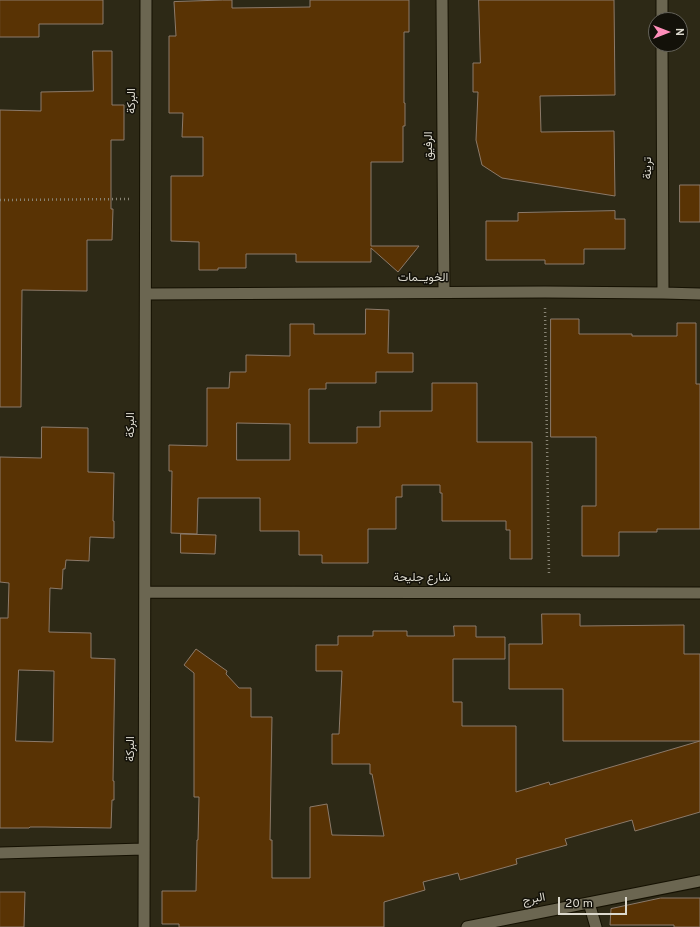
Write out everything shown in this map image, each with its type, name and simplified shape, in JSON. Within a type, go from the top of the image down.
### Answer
[{"type":"street","name":"البركة","points":[[144,927],[146,0]]},
{"type":"street","name":"الرفيق","points":[[442,0],[444,292]]},
{"type":"street","points":[[662,0],[662,12]]},
{"type":"street","name":"ترينة","points":[[662,52],[663,293]]},
{"type":"street","name":"الخويــمات","points":[[146,294],[444,292],[700,294]]},
{"type":"street","name":"شارع جليحة","points":[[145,592],[700,593]]},
{"type":"street","points":[[0,853],[144,849]]},
{"type":"street","name":"البرج","points":[[467,927],[700,881]]},
{"type":"street","points":[[589,903],[596,927]]},
{"type":"path","points":[[0,200],[146,199]]},
{"type":"path","points":[[545,292],[549,592]]},
{"type":"building","points":[[0,0],[103,0],[103,24],[39,24],[39,37],[0,37]]},
{"type":"building","points":[[232,0],[232,8],[310,7],[310,0],[409,0],[409,32],[404,32],[405,126],[403,126],[403,162],[371,162],[371,246],[419,246],[398,272],[371,248],[371,262],[296,262],[296,254],[246,254],[246,268],[199,270],[199,242],[171,241],[171,176],[203,176],[203,137],[182,137],[183,113],[169,113],[169,36],[176,36],[174,2]]},
{"type":"building","points":[[479,0],[614,0],[615,95],[540,96],[541,132],[614,131],[615,196],[502,178],[482,165],[476,140],[478,92],[473,92],[473,63],[480,63]]},
{"type":"building","points":[[93,51],[112,51],[112,105],[124,105],[124,140],[111,140],[111,209],[113,209],[112,240],[87,240],[87,291],[22,290],[21,407],[0,407],[0,110],[41,111],[41,92],[93,91]]},
{"type":"building","points":[[680,185],[700,185],[700,222],[680,222]]},
{"type":"building","points":[[615,211],[615,219],[625,219],[625,249],[584,249],[584,264],[545,264],[545,260],[486,260],[486,221],[518,221],[518,213]]},
{"type":"building","points":[[366,309],[389,310],[388,353],[413,353],[413,372],[376,372],[376,383],[326,383],[326,389],[309,389],[309,443],[357,443],[357,427],[380,427],[380,411],[432,411],[432,383],[477,383],[477,442],[532,442],[532,559],[510,559],[510,530],[506,530],[506,521],[442,521],[442,493],[440,493],[440,485],[402,485],[402,497],[396,497],[396,529],[368,529],[368,563],[322,563],[322,555],[299,555],[299,531],[260,531],[260,498],[198,498],[197,534],[171,533],[172,471],[169,471],[169,445],[207,446],[207,388],[229,388],[230,372],[246,372],[246,355],[290,356],[290,324],[314,324],[314,334],[365,334]],"holes":[[[237,423],[290,424],[290,460],[237,460]]]},
{"type":"building","points":[[551,319],[579,319],[579,334],[632,334],[632,336],[677,336],[677,323],[696,323],[696,384],[700,384],[700,529],[657,529],[657,532],[619,532],[619,556],[582,556],[582,506],[596,506],[596,437],[551,437]]},
{"type":"building","points":[[42,427],[88,428],[88,472],[114,473],[114,538],[90,537],[89,561],[66,560],[65,569],[63,569],[62,589],[50,588],[49,632],[91,633],[91,658],[115,659],[114,800],[112,800],[111,828],[0,828],[0,618],[8,618],[9,583],[0,582],[0,457],[41,458]],"holes":[[[19,670],[54,671],[53,742],[16,741]]]},
{"type":"building","points":[[181,534],[216,535],[215,554],[181,553]]},
{"type":"building","points":[[542,614],[580,614],[580,626],[684,625],[684,654],[700,654],[700,741],[563,741],[563,689],[509,689],[509,644],[542,644]]},
{"type":"building","points":[[454,626],[476,626],[476,637],[505,637],[505,659],[453,659],[453,702],[462,702],[462,726],[516,726],[516,792],[549,782],[550,785],[700,741],[700,812],[635,831],[632,820],[565,839],[567,845],[516,859],[517,864],[460,880],[458,873],[423,882],[425,890],[384,902],[384,927],[179,927],[179,924],[162,924],[162,891],[196,891],[199,797],[194,797],[194,673],[184,665],[196,649],[227,671],[226,674],[239,688],[251,688],[251,717],[272,717],[270,840],[272,840],[272,878],[310,878],[310,807],[327,804],[332,835],[384,836],[372,774],[370,774],[370,764],[332,764],[332,734],[339,734],[342,671],[316,671],[316,645],[338,645],[338,636],[373,636],[373,631],[407,631],[407,636],[454,636]]},
{"type":"building","points":[[0,892],[25,892],[24,927],[0,927]]},
{"type":"building","points":[[661,898],[700,898],[700,927],[674,927],[674,925],[610,925],[611,909]]}]
